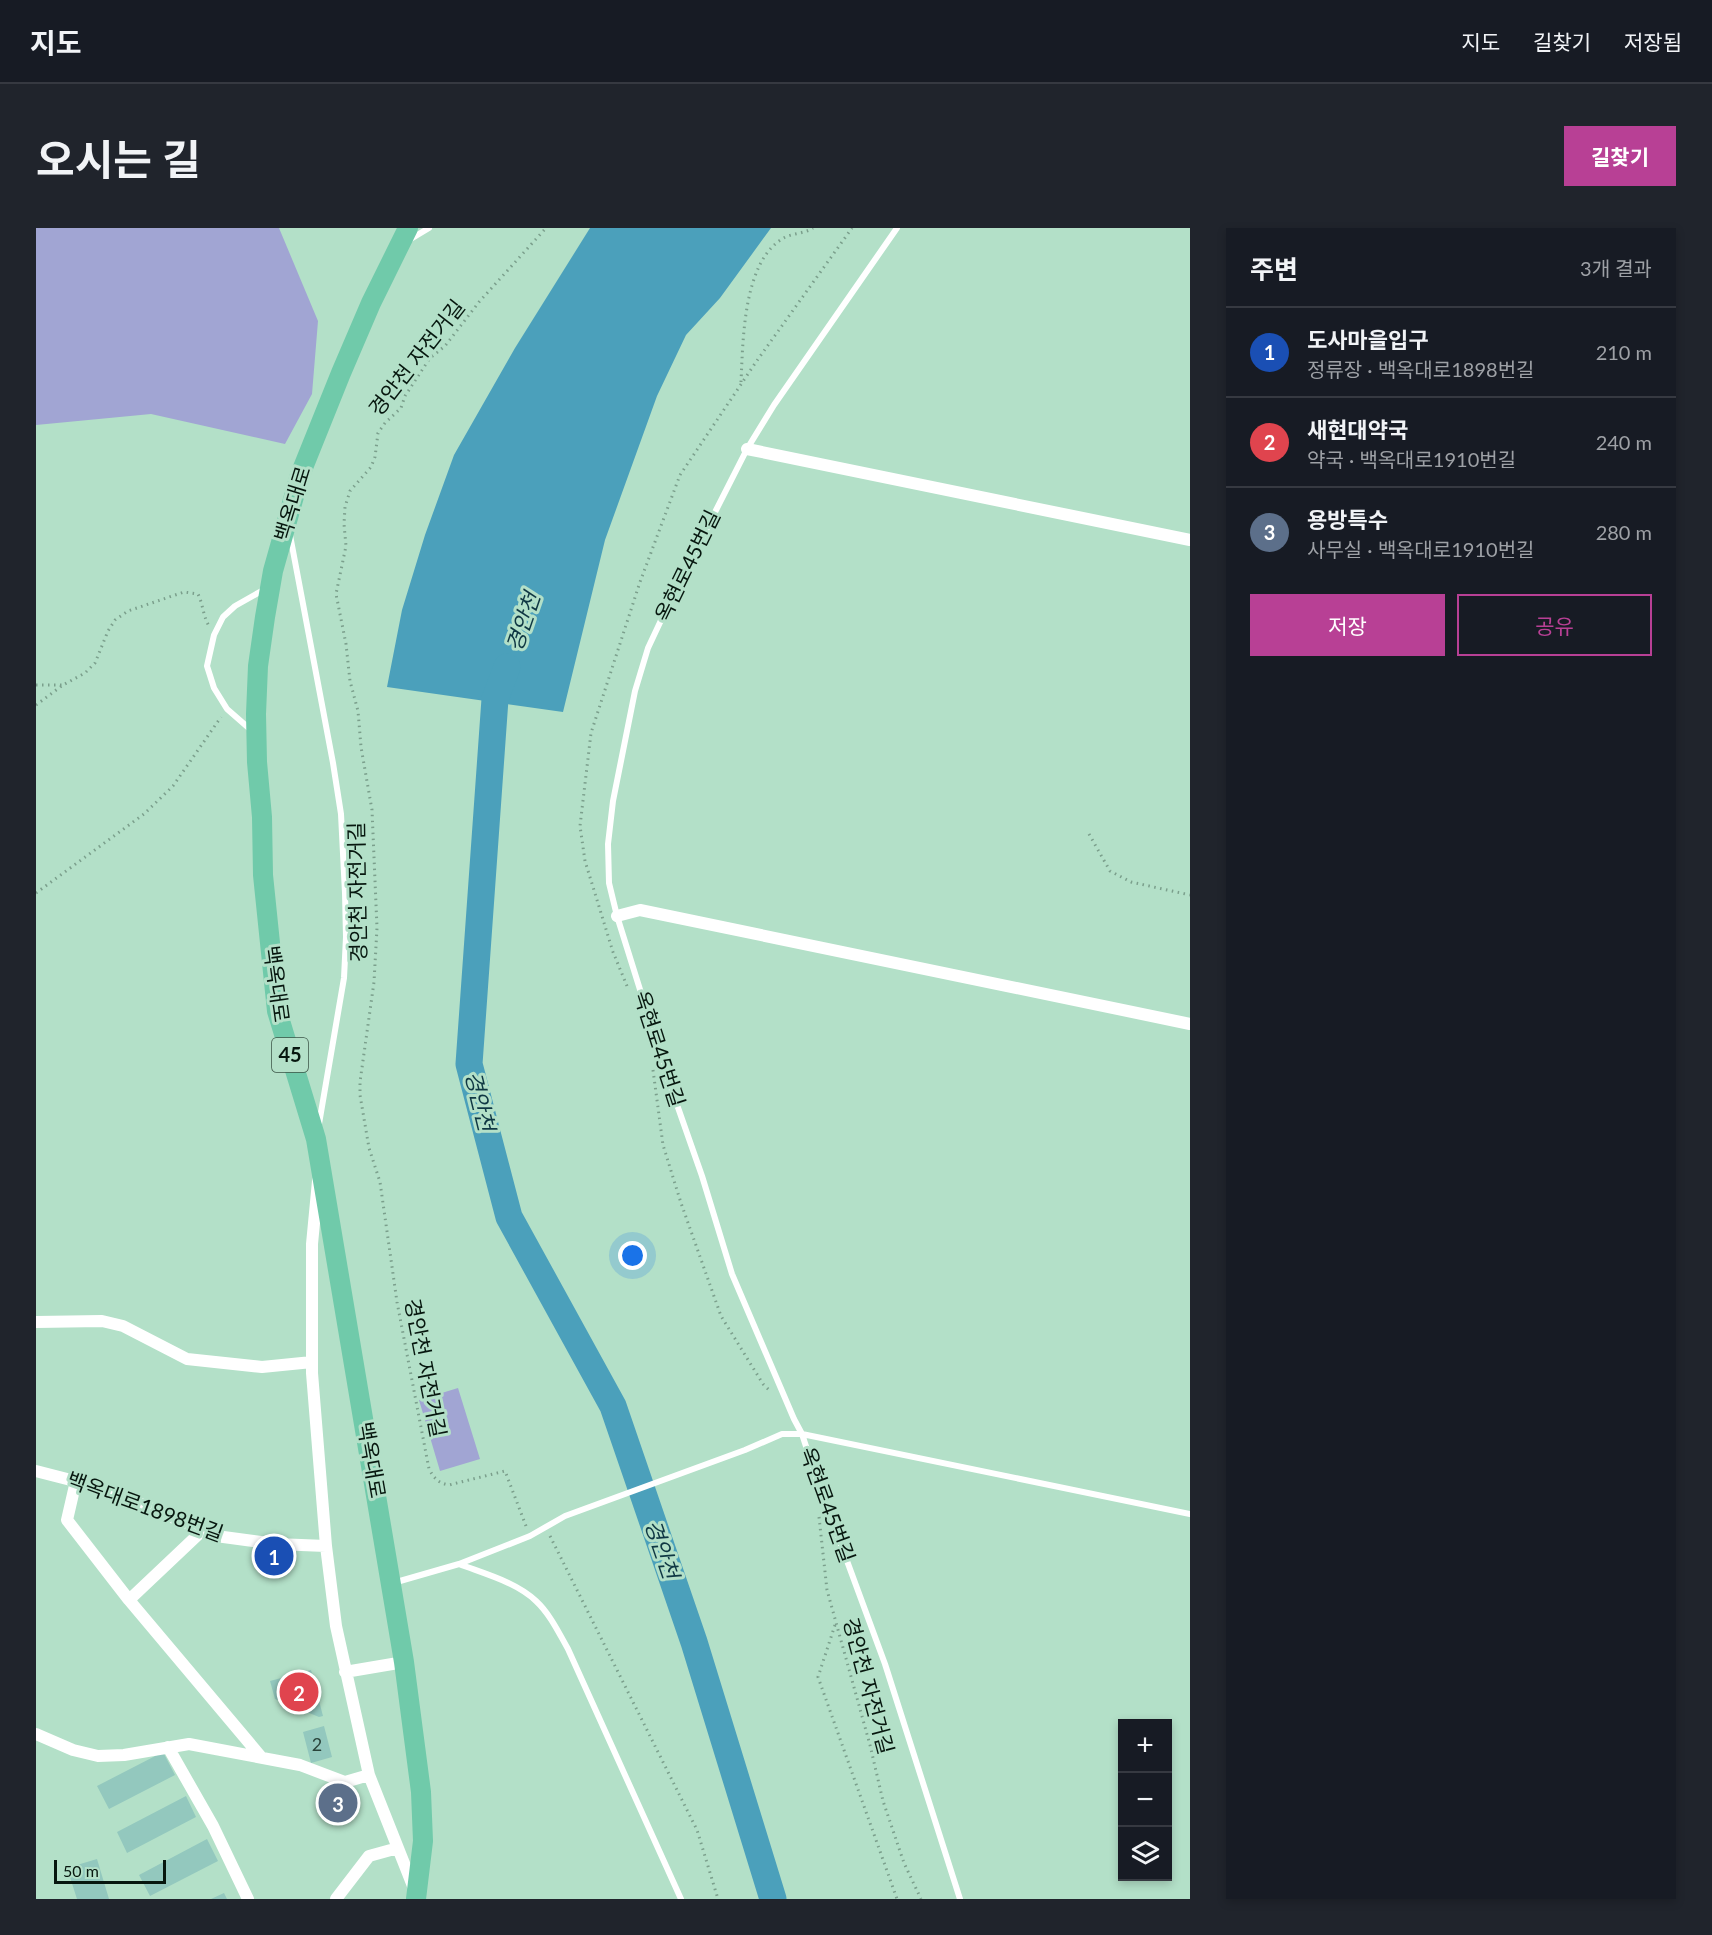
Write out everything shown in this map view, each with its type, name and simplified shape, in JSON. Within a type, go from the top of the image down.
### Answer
[{"type":"main road","name":"백옥대로","points":[[404,236],[340,373],[300,475],[270,586],[258,666],[257,735],[263,875],[276,1011],[316,1139],[320,1159],[404,1662],[421,1792],[423,1841],[416,1897]]},
{"type":"street","points":[[747,449],[1190,540]]},
{"type":"street","points":[[617,916],[640,910],[1190,1024]]},
{"type":"street","points":[[320,1159],[312,1244],[312,1362],[326,1546],[336,1626],[369,1775],[416,1897]]},
{"type":"street","points":[[36,1322],[102,1321],[123,1326],[187,1359],[262,1367],[312,1362]]},
{"type":"street","name":"백옥대로1898번길","points":[[36,1471],[133,1499],[216,1536],[242,1541],[326,1546]]},
{"type":"street","points":[[76,1481],[67,1520],[129,1599],[262,1758]]},
{"type":"street","points":[[129,1599],[203,1530]]},
{"type":"street","points":[[345,1672],[404,1662]]},
{"type":"street","points":[[36,1734],[73,1750],[98,1756],[124,1755],[189,1744],[300,1765],[345,1782],[369,1775]]},
{"type":"street","points":[[168,1747],[213,1826],[248,1899]]},
{"type":"street","points":[[336,1899],[369,1856],[398,1848]]},
{"type":"lane","points":[[404,236],[429,228]]},
{"type":"lane","name":"옥현로45번길","points":[[897,228],[774,405],[747,449],[648,648],[635,692],[613,801],[608,844],[609,883],[617,916],[668,1079],[702,1176],[732,1274],[802,1434],[814,1474],[885,1664],[960,1899]]},
{"type":"lane","points":[[287,520],[341,814],[345,893],[344,978],[316,1139]]},
{"type":"lane","points":[[257,735],[227,709],[214,688],[207,666],[214,635],[223,617],[236,606],[270,586]]},
{"type":"lane","points":[[392,1583],[459,1564],[530,1536],[565,1516],[745,1450],[782,1434],[802,1434],[1190,1514]]},
{"type":"lane","points":[[459,1564],[509,1583],[536,1601],[550,1618],[568,1649],[681,1899]]},
{"type":"path","name":"경안천 자전거길","points":[[530,1536],[506,1471],[449,1485],[441,1484],[429,1469],[397,1302],[380,1182],[369,1148],[360,1095],[375,960],[372,810],[358,711],[350,681],[346,644],[336,594],[346,546],[345,507],[350,491],[371,467],[375,458],[378,433],[401,408],[408,391],[430,358],[445,346],[479,302],[546,228]]},
{"type":"path","points":[[813,228],[783,238],[766,252],[758,268],[744,323],[741,384],[852,228]]},
{"type":"path","points":[[36,705],[63,685],[85,673],[95,663],[108,631],[115,620],[128,611],[184,592],[198,594],[203,604],[205,619],[214,635]]},
{"type":"path","points":[[36,686],[63,685]]},
{"type":"path","points":[[36,893],[144,814],[173,786],[202,741],[227,709]]},
{"type":"path","points":[[1089,834],[1110,871],[1131,882],[1190,895]]},
{"type":"path","name":"경안천 자전거길","points":[[818,1509],[827,1590],[870,1745],[883,1801],[904,1863],[921,1899]]},
{"type":"path","points":[[545,1527],[697,1830],[718,1899]]},
{"type":"path","points":[[836,1623],[820,1665],[818,1677],[897,1899]]},
{"type":"shaded area","points":[[36,228],[279,228],[318,321],[312,394],[285,444],[151,414],[36,425]]},
{"type":"shaded area","points":[[458,1388],[480,1459],[440,1471],[419,1400]]},
{"type":"water","points":[[590,228],[771,228],[720,298],[686,335],[657,396],[605,540],[563,712],[387,687],[402,610],[425,535],[454,455],[515,348]]},
{"type":"building","points":[[311,1670],[323,1716],[319,1717],[275,1699],[270,1681]]},
{"type":"building","points":[[324,1726],[332,1757],[311,1763],[303,1732]]},
{"type":"building","points":[[163,1752],[175,1775],[109,1809],[97,1786]]},
{"type":"building","points":[[186,1796],[196,1817],[127,1853],[117,1832]]},
{"type":"building","points":[[207,1839],[218,1861],[150,1896],[139,1875]]},
{"type":"building","points":[[97,1859],[109,1899],[77,1899],[67,1868]]},
{"type":"building","points":[[224,1893],[227,1899],[211,1899]]},
{"type":"waterway","name":"경안천","points":[[507,667],[495,699],[469,1064],[509,1217],[613,1406],[694,1642],[773,1899]]},
{"type":"place","name":"도사마을입구","points":[[274,1556]]},
{"type":"place","name":"새현대약국","points":[[299,1692]]},
{"type":"place","name":"용방특수","points":[[338,1803]]}]
